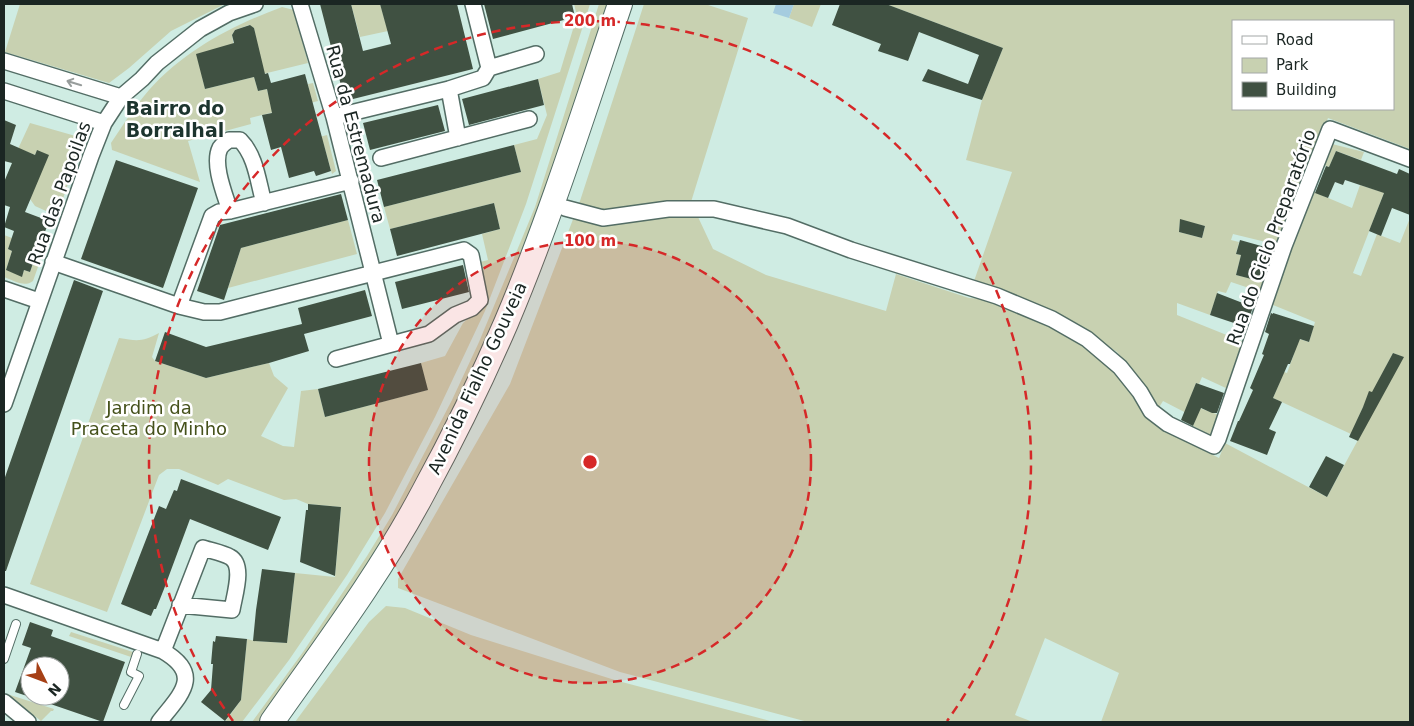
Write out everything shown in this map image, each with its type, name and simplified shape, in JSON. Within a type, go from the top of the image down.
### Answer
[{"type":"main road","name":"Avenida Fialho Gouveia","points":[[272,722],[361,594],[392,545],[422,495],[466,409],[506,323],[552,204],[620,4]]},
{"type":"main road","name":"Avenida Fialho Gouveia","points":[[286,722],[345,641],[400,556],[442,481],[486,394],[527,303],[565,208],[634,4]]},
{"type":"street","name":"Rua das Papoilas","points":[[4,404],[39,300],[104,123],[121,97],[157,63],[200,29],[229,13],[255,4]]},
{"type":"street","name":"Rua da Estremadura","points":[[300,4],[351,181],[391,344]]},
{"type":"street","points":[[472,4],[489,68]]},
{"type":"street","points":[[334,118],[449,90],[483,78],[489,68],[536,54]]},
{"type":"street","points":[[4,61],[121,97]]},
{"type":"street","points":[[449,90],[458,138]]},
{"type":"street","points":[[4,91],[104,123]]},
{"type":"street","points":[[381,158],[529,120]]},
{"type":"street","name":"Rua do Ciclo Preparatório","points":[[565,208],[602,218],[668,209],[714,209],[787,226],[851,250],[997,296],[1052,319],[1087,339],[1120,368],[1140,392],[1151,411],[1168,424],[1214,446],[1284,246],[1330,129],[1410,159]]},
{"type":"street","points":[[230,211],[218,165],[221,147],[229,140],[240,140],[247,147],[251,155],[264,203]]},
{"type":"street","points":[[179,306],[212,216],[218,212],[230,211],[351,181]]},
{"type":"street","points":[[53,262],[179,306],[204,312],[220,312],[464,250],[471,256],[480,300],[472,308],[455,315],[429,334],[336,359]]},
{"type":"street","points":[[4,289],[39,300]]},
{"type":"street","points":[[163,651],[180,605],[203,548],[230,557],[238,564],[232,610],[180,605]]},
{"type":"street","points":[[4,595],[163,651],[180,663],[184,670],[186,681],[177,699],[159,722]]},
{"type":"street","points":[[4,702],[28,722]]},
{"type":"lane","points":[[4,659],[16,624]]},
{"type":"lane","points":[[124,705],[138,676],[131,672],[137,654]]},
{"type":"green space","points":[[20,4],[225,4],[171,31],[109,83],[5,52]]},
{"type":"green space","points":[[351,4],[380,4],[388,31],[360,37]]},
{"type":"green space","name":"Jardim da Praceta do Minho","points":[[574,4],[590,4],[526,204],[485,311],[435,417],[385,513],[347,575],[289,660],[242,722],[225,722],[241,700],[247,639],[287,643],[295,573],[335,577],[341,507],[308,504],[296,499],[284,500],[228,479],[218,485],[179,469],[167,469],[159,475],[107,612],[30,584],[119,338],[140,340],[159,333],[152,357],[155,361],[206,378],[269,363],[274,376],[288,388],[261,436],[283,446],[294,447],[301,391],[318,389],[325,417],[427,390],[421,363],[445,356],[463,323],[486,303],[480,262],[488,260],[482,234],[500,229],[494,203],[390,229],[384,207],[521,172],[514,145],[537,139],[547,115],[538,79],[560,72],[577,16]]},
{"type":"green space","points":[[599,4],[613,4],[497,324],[403,513],[262,722],[252,722],[303,652],[367,556],[392,515],[452,400],[479,342],[535,207]]},
{"type":"green space","points":[[644,4],[705,4],[748,18],[691,202],[713,249],[766,275],[886,311],[896,274],[969,298],[984,299],[1046,322],[1078,341],[1112,368],[1158,427],[1219,458],[1225,443],[1327,497],[1403,357],[1393,353],[1374,393],[1363,407],[1351,434],[1273,398],[1284,372],[1287,373],[1294,354],[1296,338],[1309,342],[1315,322],[1273,305],[1291,250],[1314,192],[1352,208],[1360,185],[1382,192],[1390,171],[1392,172],[1353,273],[1361,276],[1377,234],[1400,243],[1410,218],[1410,722],[1101,722],[1119,673],[1045,638],[1015,715],[1033,722],[808,722],[620,672],[398,588],[398,579],[510,384],[580,201]]},
{"type":"green space","points":[[794,4],[821,4],[812,27],[789,18]]},
{"type":"green space","points":[[886,4],[1410,4],[1410,149],[1328,118],[1278,245],[1233,234],[1231,240],[1239,242],[1236,254],[1241,255],[1236,275],[1265,282],[1261,292],[1231,282],[1226,293],[1218,291],[1210,315],[1177,303],[1177,315],[1244,342],[1228,389],[1202,377],[1199,384],[1196,383],[1188,404],[1219,415],[1212,436],[1193,426],[1196,418],[1163,401],[1158,409],[1117,352],[1084,331],[973,284],[1012,172],[966,160],[982,100],[1003,48]],"holes":[[[1180,220],[1205,226],[1202,238],[1179,232]]]},
{"type":"green space","points":[[282,7],[294,10],[308,63],[263,74],[254,28],[249,25],[235,30],[232,35],[237,65],[202,77],[205,89],[254,77],[258,91],[267,89],[268,94],[309,91],[308,84],[313,83],[318,101],[250,118],[251,124],[188,141],[200,182],[112,150],[111,143],[139,102],[178,63],[211,40],[246,22]]},
{"type":"green space","points":[[30,123],[79,137],[81,140],[81,146],[57,216],[35,206],[30,199],[37,150],[35,155],[25,151],[12,162]]},
{"type":"green space","points":[[327,135],[336,171],[332,174],[323,142],[299,149],[297,143]]},
{"type":"green space","points":[[1332,144],[1364,152],[1361,160],[1336,151],[1329,167],[1324,165]]},
{"type":"green space","points":[[348,220],[357,254],[228,288],[241,248]]},
{"type":"green space","points":[[4,235],[12,238],[8,249],[12,251],[6,270],[22,276],[24,270],[30,272],[36,256],[25,243],[44,250],[33,281],[30,283],[22,284],[4,277]]},
{"type":"green space","points":[[386,606],[405,608],[471,635],[618,681],[774,722],[295,722],[369,622]]},
{"type":"green space","points":[[71,632],[133,652],[131,657],[69,636]]},
{"type":"green space","points":[[7,694],[20,698],[20,704]]},
{"type":"green space","points":[[22,706],[45,706],[54,709],[41,721]]},
{"type":"water","points":[[776,4],[794,4],[789,18],[773,13]]},
{"type":"building","points":[[320,4],[351,4],[363,51],[391,44],[380,4],[457,4],[473,69],[345,101]]},
{"type":"building","points":[[484,4],[572,4],[575,17],[493,39]]},
{"type":"building","points":[[840,4],[886,4],[1003,48],[982,100],[922,81],[928,69],[968,84],[979,55],[919,32],[908,61],[878,51],[881,44],[832,25]]},
{"type":"building","points":[[250,25],[254,28],[265,74],[268,73],[271,83],[305,74],[331,171],[316,176],[314,171],[289,178],[281,147],[271,150],[262,115],[272,113],[267,89],[258,91],[254,77],[258,76],[205,89],[196,54],[234,43],[232,35],[235,30]]},
{"type":"building","points":[[538,79],[544,105],[469,125],[462,99]]},
{"type":"building","points":[[438,105],[445,131],[370,150],[363,123]]},
{"type":"building","points":[[4,120],[16,125],[10,144],[35,155],[37,150],[49,155],[25,212],[49,221],[30,272],[24,270],[22,277],[6,270],[12,251],[8,249],[14,231],[4,227],[10,207],[4,205],[4,182],[12,163],[4,161]]},
{"type":"building","points":[[514,145],[521,172],[384,207],[377,180]]},
{"type":"building","points":[[1336,151],[1397,174],[1399,169],[1410,174],[1410,215],[1392,208],[1381,236],[1369,231],[1384,193],[1345,180],[1343,185],[1335,182],[1328,198],[1315,193],[1326,166],[1329,167]]},
{"type":"building","points":[[116,160],[198,188],[163,288],[81,259]]},
{"type":"building","points":[[341,194],[348,220],[241,248],[224,300],[197,291],[220,225]]},
{"type":"building","points":[[494,203],[500,229],[397,256],[390,229]]},
{"type":"building","points":[[1180,219],[1205,226],[1202,238],[1179,232]]},
{"type":"building","points":[[1240,240],[1272,249],[1266,269],[1263,268],[1259,281],[1236,275],[1241,255],[1236,254]]},
{"type":"building","points":[[463,265],[469,292],[402,309],[395,282]]},
{"type":"building","points":[[74,280],[103,291],[6,571],[4,571],[4,480]]},
{"type":"building","points":[[365,290],[372,316],[304,334],[309,351],[206,378],[155,361],[165,332],[206,347],[302,324],[298,308]]},
{"type":"building","points":[[1217,293],[1253,307],[1246,327],[1210,315]]},
{"type":"building","points":[[1271,313],[1314,326],[1309,342],[1300,339],[1273,398],[1282,402],[1269,429],[1276,432],[1267,455],[1230,441],[1253,390],[1250,388],[1264,355],[1262,354],[1269,334],[1265,332]]},
{"type":"building","points":[[1393,353],[1404,357],[1358,441],[1349,437],[1369,391],[1372,392]]},
{"type":"building","points":[[421,363],[428,390],[325,417],[318,389]]},
{"type":"building","points":[[1196,383],[1224,393],[1217,413],[1201,408],[1193,426],[1181,420]]},
{"type":"building","points":[[1326,456],[1344,465],[1327,497],[1309,487]]},
{"type":"building","points":[[181,479],[281,517],[268,550],[190,519],[156,609],[154,609],[151,616],[121,604],[159,506],[166,509],[174,490],[177,491]]},
{"type":"building","points":[[308,504],[341,507],[335,576],[300,562]]},
{"type":"building","points":[[262,569],[295,573],[287,643],[253,641]]},
{"type":"building","points":[[30,622],[53,630],[51,636],[125,662],[103,722],[56,706],[70,706],[70,656],[28,656],[31,648],[22,645]]},
{"type":"building","points":[[216,636],[247,639],[241,700],[225,721],[201,702],[211,690],[213,641],[215,642]]},
{"type":"building","points":[[20,678],[20,694],[15,692]]},
{"type":"district","name":"Bairro do Borralhal","points":[[175,119]]}]
